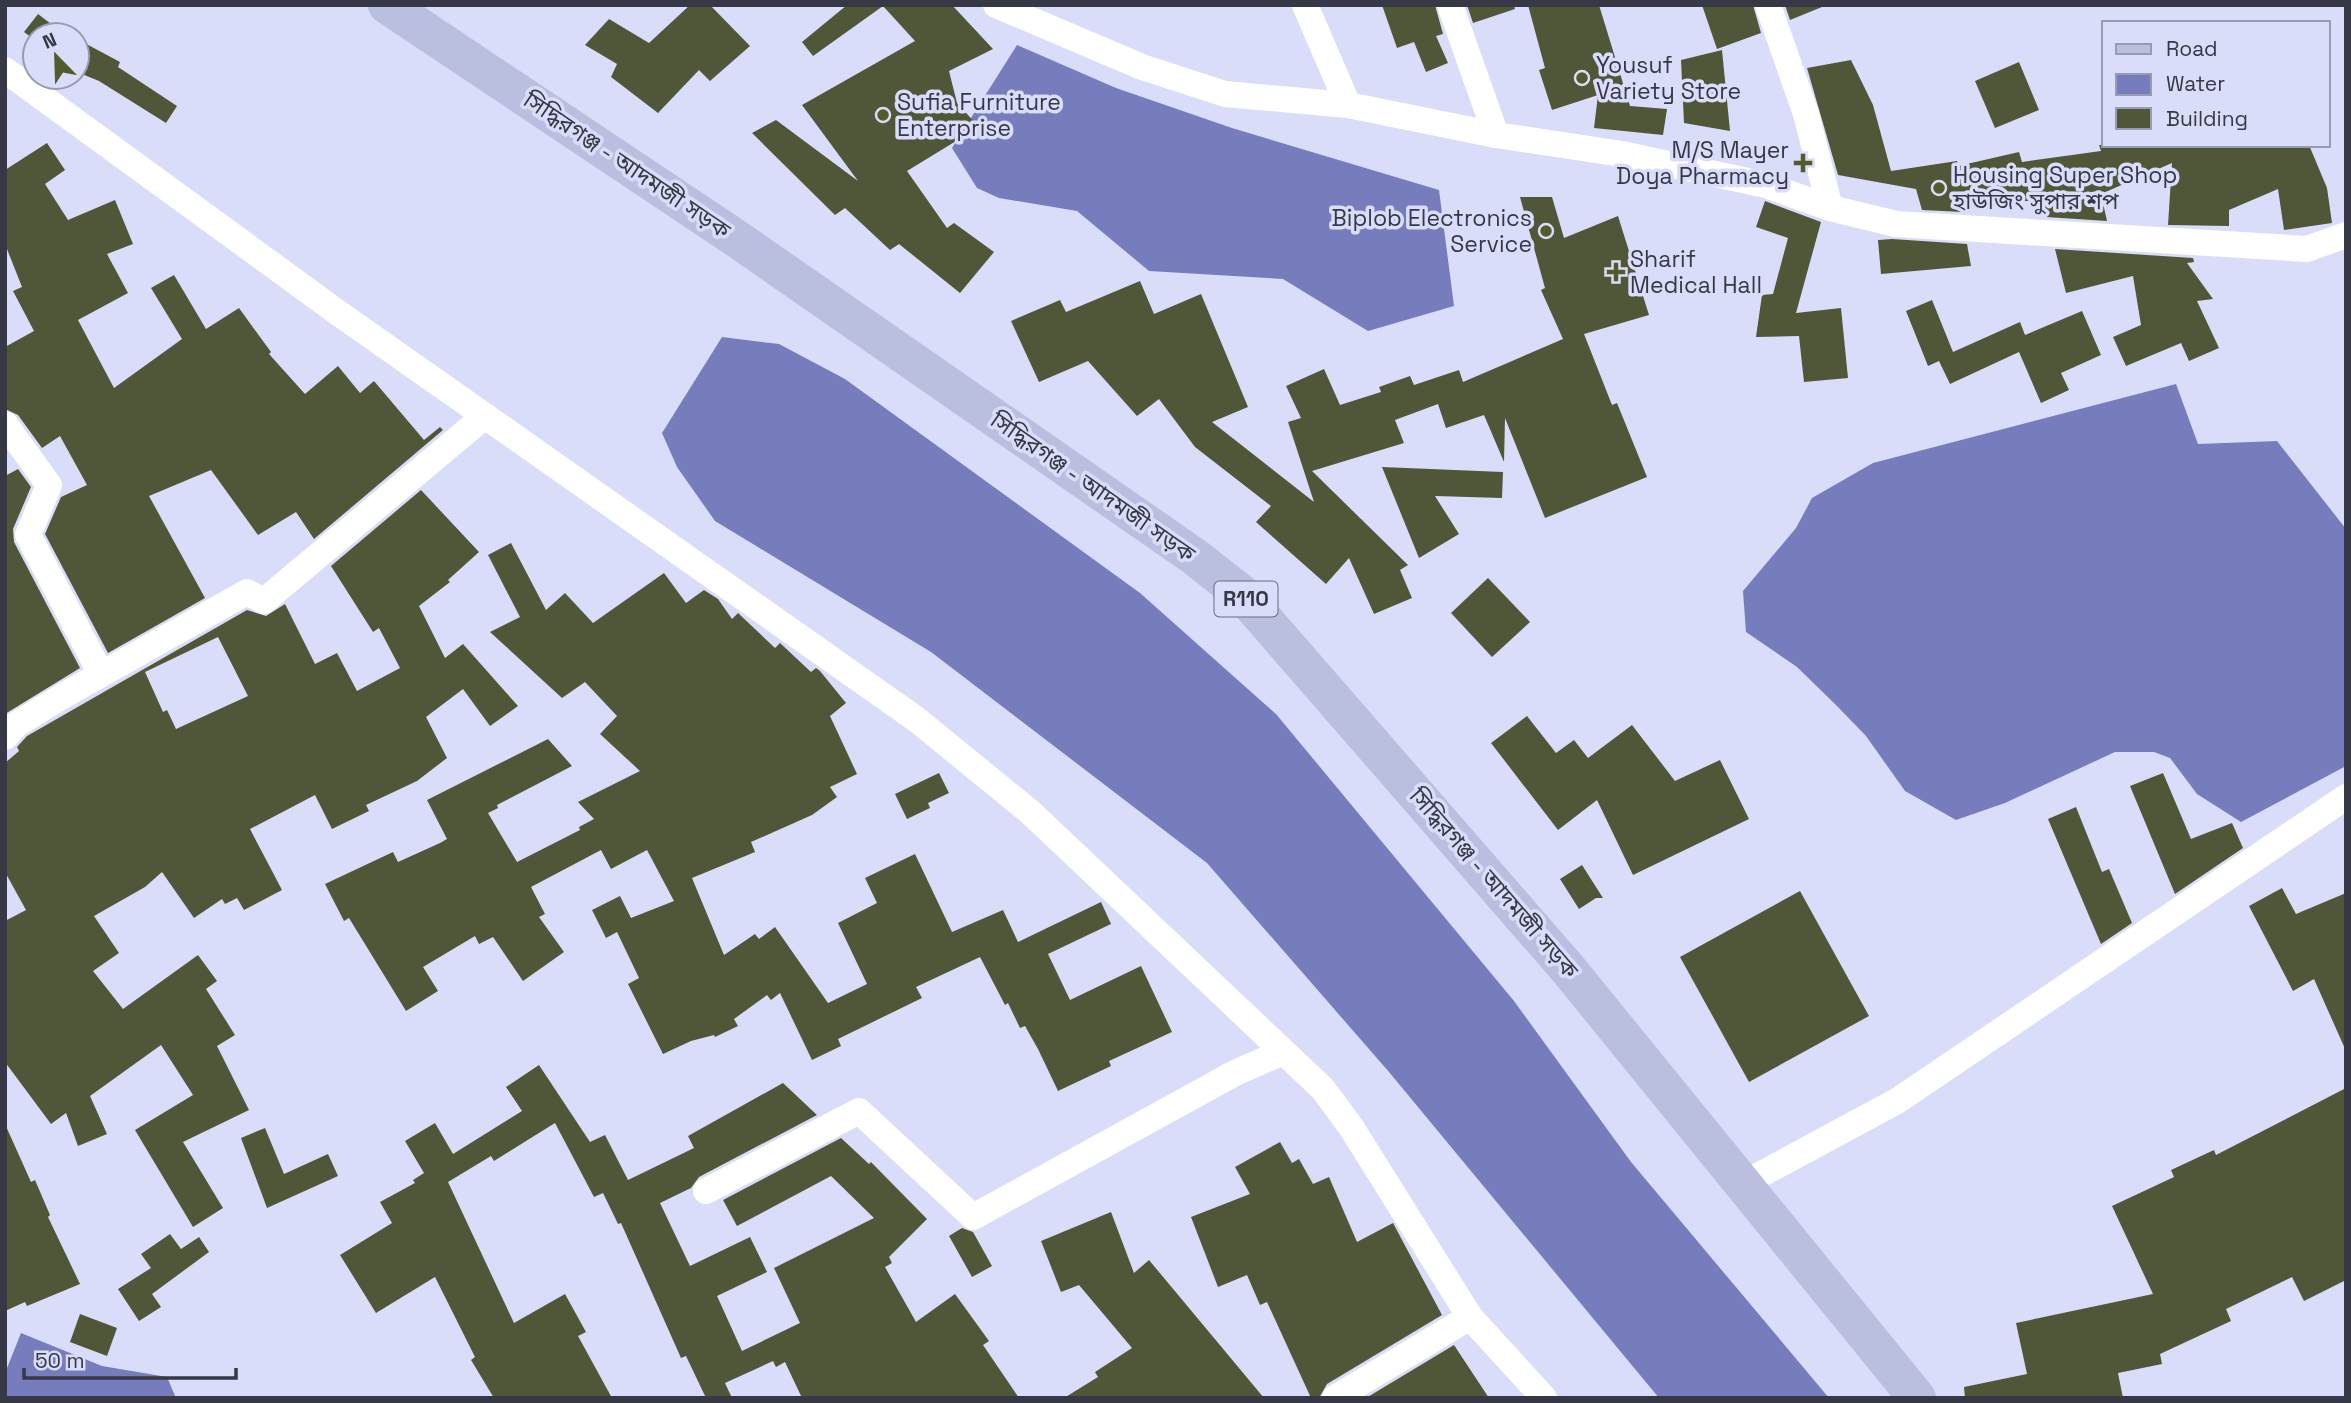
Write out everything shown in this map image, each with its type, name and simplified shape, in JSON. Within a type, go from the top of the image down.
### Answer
[{"type":"main road","name":"সিদ্ধিরগঞ্জ - আদমজী সড়ক","points":[[387,5],[871,317],[1242,594],[1568,969],[1917,1398]]},
{"type":"street","points":[[996,5],[1032,11],[1142,67],[1225,94],[1348,105],[1496,135],[1622,154],[1740,180],[1830,208],[1896,224],[2307,249],[2346,235]]},
{"type":"street","points":[[1305,5],[1348,105]]},
{"type":"street","points":[[1450,5],[1496,135]]},
{"type":"street","points":[[1768,5],[1806,114],[1830,208]]},
{"type":"street","points":[[5,70],[485,416],[916,719],[1030,812],[1323,1089],[1351,1127],[1470,1317],[1544,1398]]},
{"type":"street","points":[[5,737],[17,724],[247,592],[264,601],[485,416]]},
{"type":"street","points":[[5,424],[50,485],[28,536],[101,674]]},
{"type":"street","points":[[1744,1184],[1897,1101],[2346,797]]},
{"type":"street","points":[[706,1191],[859,1111],[973,1217],[1236,1073],[1283,1052]]},
{"type":"street","points":[[1335,1398],[1470,1317]]},
{"type":"water","points":[[1017,45],[1116,88],[1232,128],[1439,190],[1454,306],[1368,331],[1283,279],[1149,271],[1077,211],[999,198],[977,188],[952,148]]},
{"type":"water","points":[[722,337],[779,344],[845,379],[1140,593],[1276,714],[1514,1001],[1631,1162],[1829,1398],[1659,1398],[1389,1072],[1207,863],[931,652],[715,521],[677,467],[662,433]]},
{"type":"water","points":[[2176,384],[2198,444],[2277,441],[2346,529],[2346,766],[2241,822],[2197,794],[2170,758],[2154,752],[2115,752],[2005,803],[1956,820],[1905,791],[1866,736],[1837,706],[1797,667],[1746,632],[1743,591],[1796,528],[1812,498],[1873,463]]},
{"type":"water","points":[[21,1333],[102,1366],[167,1377],[176,1398],[5,1398],[5,1373]]},
{"type":"building","points":[[690,5],[710,5],[750,46],[710,81],[699,70],[658,113],[611,77],[617,64],[585,45],[609,19],[649,43]]},
{"type":"building","name":"Sufia Furniture Enterprise","points":[[847,5],[952,5],[993,49],[949,71],[957,103],[979,127],[907,171],[947,228],[954,223],[994,252],[960,293],[899,244],[890,250],[845,208],[835,215],[752,133],[776,120],[858,181],[802,105],[915,41],[883,6],[813,56],[802,42]]},
{"type":"building","points":[[1382,5],[1435,5],[1443,34],[1436,36],[1448,63],[1426,72],[1414,42],[1397,48]]},
{"type":"building","points":[[1467,5],[1514,5],[1515,9],[1473,23]]},
{"type":"building","points":[[1528,5],[1599,5],[1630,106],[1667,109],[1663,135],[1594,128],[1598,95],[1552,110],[1539,70],[1545,68]]},
{"type":"building","points":[[1702,5],[1753,5],[1761,33],[1717,49]]},
{"type":"building","points":[[1785,5],[1822,5],[1822,7],[1790,20]]},
{"type":"building","points":[[38,14],[47,21],[33,21]]},
{"type":"building","points":[[91,46],[120,62],[118,67],[177,106],[166,123],[91,78]]},
{"type":"building","points":[[1722,50],[1730,131],[1684,123],[1681,60]]},
{"type":"building","points":[[1851,60],[1873,105],[1891,171],[1957,161],[1958,166],[2019,152],[2022,162],[2101,151],[2099,145],[2310,147],[2327,188],[2332,223],[2284,230],[2278,189],[2229,210],[2229,226],[2168,225],[2172,163],[2101,194],[2107,221],[2046,217],[2042,200],[1968,205],[1963,207],[1963,212],[1922,210],[1916,189],[1838,175],[1807,68]]},
{"type":"building","points":[[2019,62],[2039,110],[1995,128],[1975,81]]},
{"type":"building","points":[[47,143],[65,170],[45,184],[68,220],[115,200],[133,244],[107,254],[128,293],[78,320],[114,388],[182,339],[151,288],[174,275],[206,329],[239,308],[271,352],[269,354],[305,394],[338,366],[360,393],[374,381],[424,440],[440,427],[443,430],[314,539],[296,512],[258,535],[211,470],[149,496],[205,598],[108,653],[45,534],[61,497],[87,485],[60,436],[42,448],[18,415],[5,409],[5,347],[34,331],[13,291],[22,287],[5,244],[5,170]]},
{"type":"building","points":[[1520,197],[1552,197],[1564,238],[1618,216],[1649,315],[1584,334],[1612,405],[1617,403],[1647,477],[1545,518],[1505,418],[1504,462],[1484,415],[1446,428],[1438,404],[1395,420],[1404,443],[1312,471],[1408,565],[1400,570],[1412,598],[1374,614],[1349,558],[1326,584],[1256,522],[1271,506],[1195,447],[1159,399],[1137,416],[1088,361],[1039,382],[1011,321],[1060,300],[1066,312],[1140,281],[1154,314],[1201,294],[1248,407],[1212,422],[1314,502],[1288,422],[1301,418],[1286,386],[1324,369],[1340,405],[1381,392],[1379,387],[1410,376],[1414,385],[1459,370],[1463,382],[1563,339],[1541,290],[1545,288]]},
{"type":"building","points":[[1765,201],[1821,222],[1796,313],[1841,308],[1848,378],[1804,382],[1799,336],[1756,337],[1762,295],[1773,294],[1788,238],[1756,227]]},
{"type":"building","points":[[1878,240],[1967,244],[1971,266],[1881,274]]},
{"type":"building","points":[[2055,249],[2193,258],[2194,262],[2187,263],[2213,299],[2197,301],[2219,348],[2189,361],[2181,343],[2126,366],[2113,337],[2141,325],[2133,276],[2066,293]]},
{"type":"building","points":[[1932,300],[1953,352],[2020,322],[2025,335],[2082,311],[2101,355],[2061,373],[2069,390],[2041,403],[2019,352],[1950,384],[1939,361],[1928,366],[1906,311]]},
{"type":"building","points":[[1382,467],[1503,472],[1502,498],[1435,496],[1459,534],[1419,558]]},
{"type":"building","points":[[18,469],[31,487],[13,529],[14,542],[80,668],[5,714],[5,476]]},
{"type":"building","points":[[421,490],[479,552],[448,580],[450,582],[419,606],[445,658],[463,644],[518,706],[490,726],[463,689],[426,717],[447,758],[417,781],[366,805],[369,811],[332,829],[315,795],[250,829],[282,890],[244,910],[237,898],[225,904],[222,899],[194,918],[162,872],[145,887],[94,916],[119,953],[93,971],[123,1009],[198,955],[217,981],[206,989],[235,1035],[217,1046],[249,1110],[183,1142],[223,1208],[193,1227],[135,1130],[193,1095],[161,1045],[90,1096],[107,1134],[78,1146],[66,1113],[51,1124],[5,1062],[5,921],[26,910],[5,872],[5,763],[19,751],[17,747],[27,736],[247,610],[266,616],[285,604],[315,664],[337,653],[357,691],[400,668],[379,628],[373,632],[331,566]],"holes":[[[218,637],[248,696],[176,729],[167,710],[163,712],[145,672]]]},
{"type":"building","points":[[511,543],[546,610],[565,593],[593,623],[664,573],[686,603],[704,590],[718,599],[732,619],[738,613],[775,648],[780,643],[811,672],[816,668],[820,671],[846,703],[830,716],[857,774],[830,787],[837,797],[812,815],[751,842],[755,852],[692,878],[724,955],[755,934],[759,939],[775,927],[828,1003],[867,984],[838,923],[877,903],[865,878],[915,854],[952,932],[1003,910],[1018,942],[1101,902],[1111,924],[1048,954],[1070,1000],[1141,966],[1172,1032],[1109,1061],[1111,1066],[1058,1091],[1025,1026],[1020,1028],[1008,1003],[1005,1005],[980,957],[916,987],[922,998],[838,1039],[841,1046],[812,1060],[780,993],[771,1000],[767,995],[734,1019],[738,1026],[715,1037],[714,1035],[691,1041],[663,1054],[628,984],[639,978],[617,932],[606,938],[592,910],[620,896],[631,918],[674,901],[647,850],[611,869],[601,850],[531,887],[545,914],[539,917],[564,952],[523,981],[493,937],[479,944],[475,936],[423,967],[438,991],[406,1011],[349,918],[344,921],[325,884],[393,852],[398,862],[447,839],[427,800],[548,739],[572,766],[497,805],[498,808],[488,813],[517,862],[580,830],[579,827],[594,819],[578,802],[640,771],[600,734],[617,716],[585,682],[562,698],[490,632],[520,617],[488,555]]},
{"type":"building","points":[[1488,578],[1530,622],[1492,657],[1451,613]]},
{"type":"building","points":[[1527,716],[1556,753],[1574,740],[1588,758],[1632,725],[1675,781],[1720,760],[1749,819],[1633,875],[1597,800],[1558,830],[1491,743]]},
{"type":"building","points":[[939,773],[949,793],[928,803],[930,808],[907,819],[895,794]]},
{"type":"building","points":[[2163,773],[2191,839],[2232,823],[2243,848],[2175,894],[2130,786]]},
{"type":"building","points":[[2076,807],[2102,872],[2109,869],[2132,923],[2101,944],[2048,819]]},
{"type":"building","points":[[1582,865],[1603,898],[1596,898],[1579,909],[1560,879]]},
{"type":"building","points":[[2282,888],[2296,914],[2346,893],[2346,1051],[2314,979],[2293,991],[2249,906]]},
{"type":"building","points":[[1800,891],[1869,1016],[1749,1082],[1680,957]]},
{"type":"building","points":[[539,1065],[590,1142],[605,1135],[628,1180],[694,1148],[688,1136],[783,1083],[817,1115],[699,1177],[691,1188],[660,1203],[690,1266],[750,1237],[767,1272],[717,1296],[742,1351],[800,1323],[774,1268],[874,1218],[831,1176],[737,1226],[723,1200],[841,1138],[869,1164],[871,1162],[927,1219],[889,1257],[892,1263],[885,1267],[916,1322],[955,1294],[989,1341],[983,1345],[1019,1398],[802,1398],[785,1362],[776,1367],[773,1361],[725,1383],[732,1398],[706,1398],[686,1356],[681,1358],[621,1223],[618,1224],[603,1193],[594,1197],[555,1123],[494,1161],[491,1156],[448,1182],[514,1323],[565,1294],[586,1332],[578,1336],[612,1398],[494,1398],[471,1360],[475,1357],[435,1277],[376,1313],[340,1255],[392,1223],[380,1202],[415,1183],[413,1180],[424,1173],[405,1141],[435,1123],[453,1154],[522,1111],[506,1087]]},
{"type":"building","points":[[2346,1088],[2346,1280],[2304,1301],[2292,1277],[2226,1309],[2231,1321],[2160,1354],[2162,1364],[2118,1373],[2123,1398],[1965,1398],[1964,1387],[2027,1374],[2016,1323],[2153,1294],[2112,1206],[2174,1177],[2171,1170],[2214,1150],[2216,1155]]},
{"type":"building","points":[[5,1124],[31,1182],[35,1180],[50,1215],[48,1217],[80,1284],[27,1306],[25,1302],[5,1311]]},
{"type":"building","points":[[265,1128],[284,1174],[328,1154],[338,1176],[267,1208],[241,1138]]},
{"type":"building","points":[[1280,1142],[1292,1163],[1299,1159],[1313,1184],[1329,1177],[1357,1242],[1393,1223],[1442,1315],[1327,1384],[1319,1398],[1311,1398],[1267,1302],[1260,1305],[1247,1275],[1218,1287],[1191,1217],[1250,1194],[1235,1167]]},
{"type":"building","points":[[1111,1212],[1134,1273],[1149,1260],[1264,1398],[1064,1398],[1098,1377],[1095,1372],[1132,1348],[1079,1285],[1061,1292],[1041,1241]]},
{"type":"building","points":[[962,1228],[973,1232],[992,1266],[972,1277],[949,1236]]},
{"type":"building","points":[[170,1234],[181,1249],[199,1237],[209,1252],[152,1294],[161,1307],[139,1321],[118,1289],[151,1268],[141,1254]]},
{"type":"building","points":[[80,1314],[117,1328],[107,1356],[70,1342]]},
{"type":"building","points":[[1454,1345],[1489,1398],[1366,1398]]},
{"type":"place","name":"Yousuf Variety Store","points":[[1582,78]]},
{"type":"place","name":"Sufia Furniture Enterprise","points":[[883,115]]},
{"type":"place","name":"M/S Mayer Doya Pharmacy","points":[[1803,163]]},
{"type":"place","name":"Housing Super Shop হাউজিং সুপার শপ","points":[[1939,188]]},
{"type":"place","name":"Biplob Electronics Service","points":[[1546,231]]},
{"type":"place","name":"Sharif Medical Hall","points":[[1616,272]]}]
